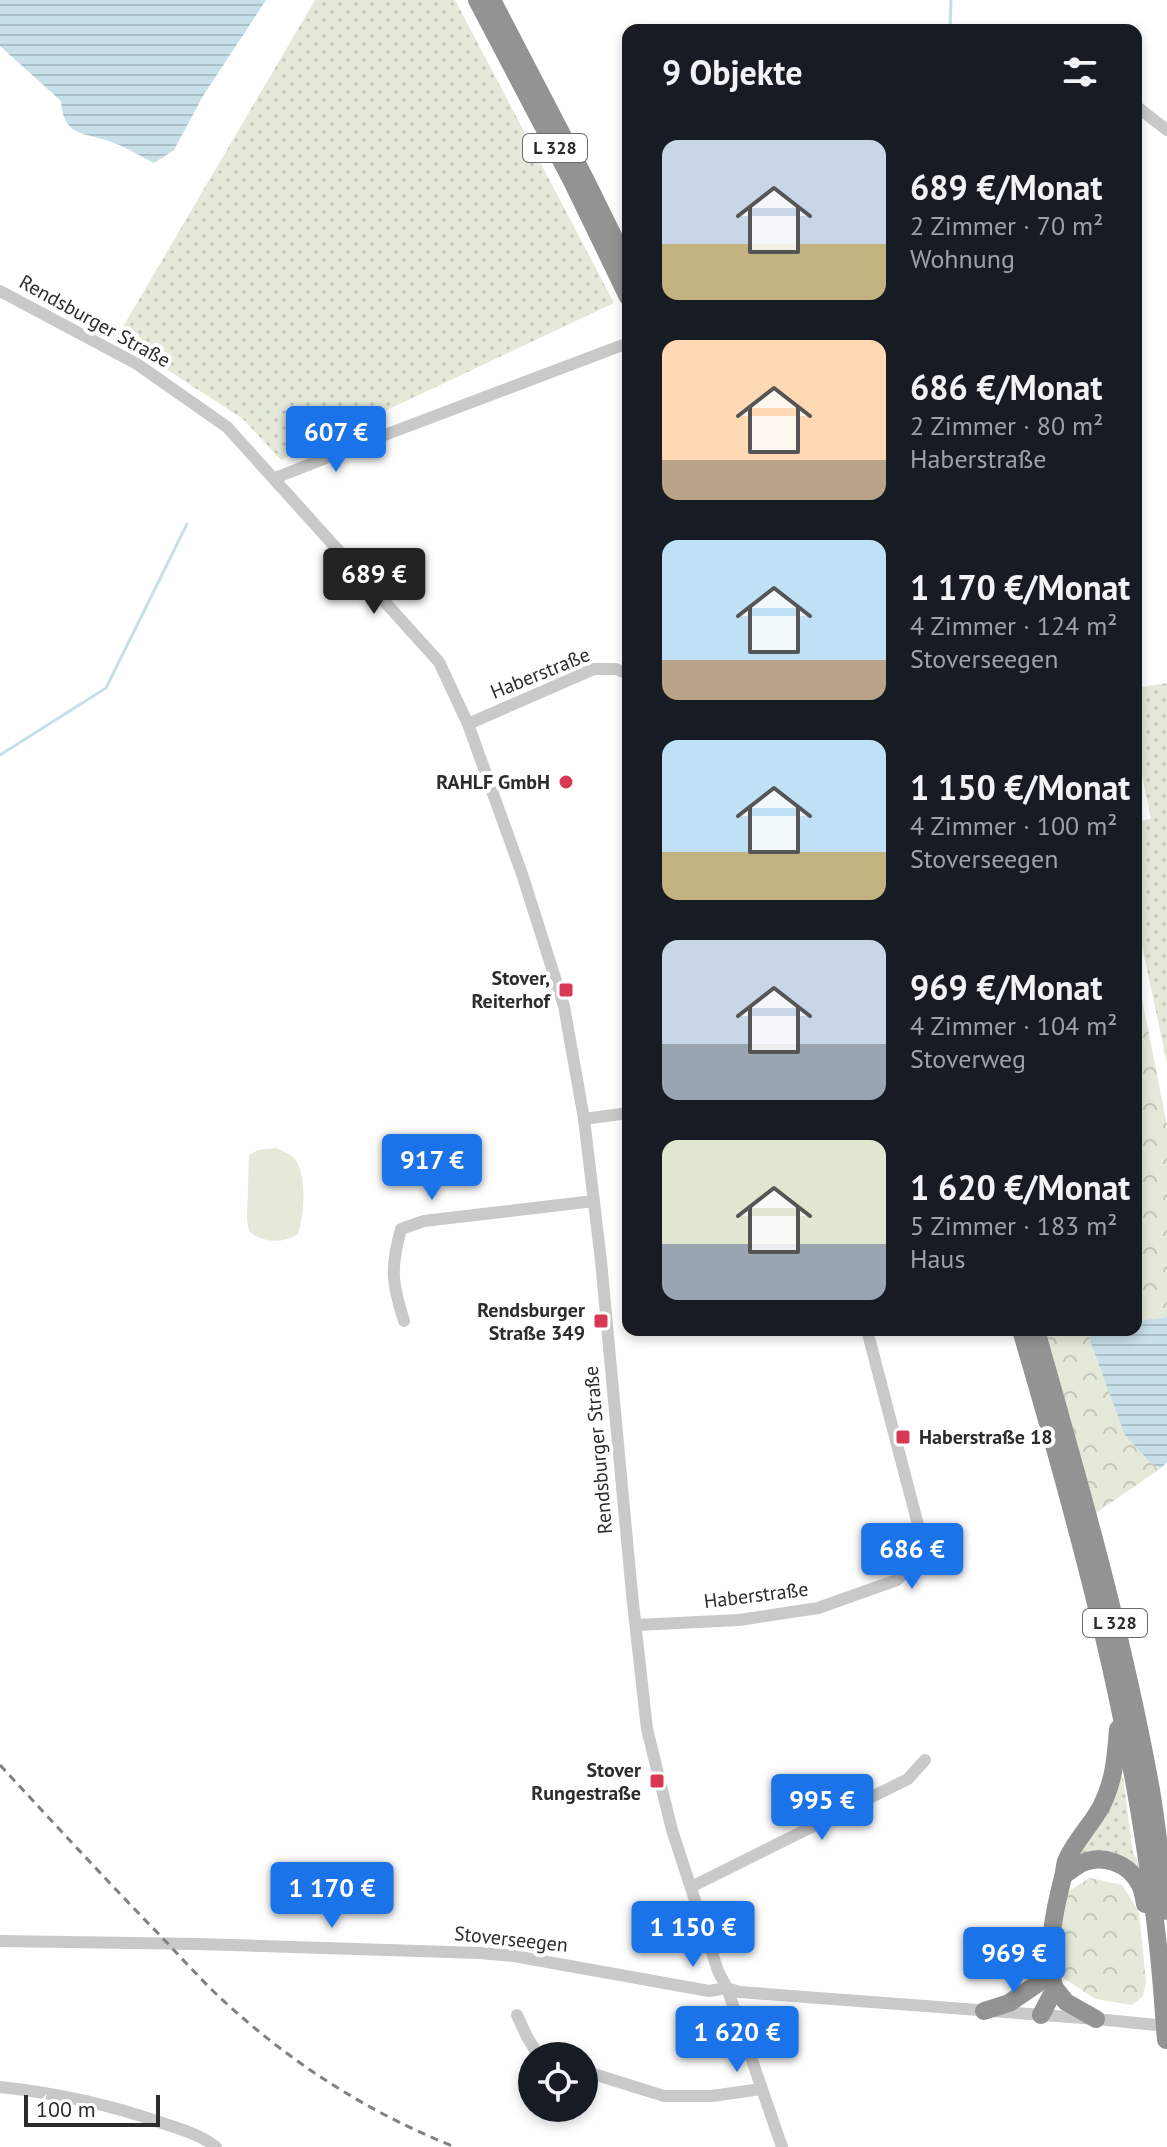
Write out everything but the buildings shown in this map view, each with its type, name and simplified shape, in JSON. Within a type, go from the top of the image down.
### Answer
[{"type":"highway","name":"L 328","points":[[477,0],[572,181],[622,285]]},
{"type":"highway","name":"L 328","points":[[492,0],[622,254]]},
{"type":"highway","name":"L 328","points":[[1023,1336],[1085,1558],[1137,1787],[1154,1902],[1167,2053]]},
{"type":"highway","name":"L 328","points":[[1038,1336],[1118,1631],[1151,1790],[1167,1911]]},
{"type":"highway","points":[[1041,2015],[1036,2003],[1045,1985],[1056,1903],[1065,1863],[1109,1789],[1116,1756],[1120,1707]]},
{"type":"highway","points":[[1138,1725],[1158,1792],[1167,1809]]},
{"type":"highway","points":[[1064,1875],[1082,1863],[1099,1859],[1116,1862],[1131,1873],[1141,1887],[1161,1969]]},
{"type":"highway","points":[[984,2011],[1009,2003],[1045,1985]]},
{"type":"highway","points":[[1045,1985],[1066,2002],[1096,2019]]},
{"type":"street","points":[[1142,111],[1167,130]]},
{"type":"street","name":"Rendsburger Straße","points":[[0,291],[137,364],[227,427],[439,662],[468,724],[522,874],[564,1006],[584,1119],[601,1261],[647,1729],[672,1830],[718,1971],[727,1988],[782,2147]]},
{"type":"street","points":[[275,478],[622,345]]},
{"type":"street","name":"Haberstraße","points":[[468,724],[594,669],[622,672]]},
{"type":"street","points":[[584,1119],[622,1114]]},
{"type":"street","points":[[404,1321],[393,1285],[394,1253],[401,1229],[424,1221],[594,1201]]},
{"type":"street","name":"Haberstraße","points":[[637,1625],[739,1620],[818,1608],[897,1580],[917,1561],[922,1540],[869,1336]]},
{"type":"street","points":[[691,1887],[908,1779],[925,1760]]},
{"type":"street","name":"Stoverseegen","points":[[0,1941],[480,1953],[525,1958],[709,1991],[727,1988],[739,1992],[984,2011],[1096,2019],[1166,2020]]},
{"type":"street","points":[[517,2015],[530,2042]]},
{"type":"street","points":[[598,2075],[664,2096],[712,2096],[761,2089]]},
{"type":"street","points":[[0,2087],[109,2106],[202,2136],[216,2147]]},
{"type":"green space","points":[[315,0],[455,0],[614,303],[281,460],[243,419],[117,337]]},
{"type":"green space","points":[[1167,683],[1167,1063],[1142,946],[1142,821],[1151,819],[1142,775],[1142,687]]},
{"type":"green space","points":[[1142,999],[1167,1125],[1167,1317],[1142,1320]]},
{"type":"green space","points":[[277,1148],[292,1157],[298,1165],[303,1185],[303,1206],[298,1234],[273,1241],[249,1231],[249,1155],[258,1150]]},
{"type":"green space","points":[[1046,1336],[1090,1336],[1152,1464],[1161,1468],[1096,1513]]},
{"type":"green space","points":[[1119,1774],[1123,1777],[1133,1853],[1139,1870],[1076,1861]]},
{"type":"green space","points":[[1090,1878],[1122,1885],[1139,1912],[1146,1982],[1143,1996],[1132,2005],[1096,1999],[1057,1974],[1064,1894]]},
{"type":"water","points":[[0,0],[266,0],[203,96],[174,150],[154,163],[119,145],[71,128],[66,122],[61,101],[0,46]]},
{"type":"water","points":[[1167,1317],[1167,1462],[1161,1468],[1152,1464],[1125,1435],[1089,1338],[1142,1336],[1142,1320]]},
{"type":"waterway","points":[[950,24],[951,0]]},
{"type":"waterway","points":[[0,755],[106,688],[187,524]]},
{"type":"railway","points":[[0,1765],[195,1973],[239,2015],[296,2060],[357,2099],[455,2147]]},
{"type":"place","name":"RAHLF GmbH","points":[[566,782]]},
{"type":"place","name":"Stover, Reiterhof","points":[[566,990]]},
{"type":"place","name":"Rendsburger Straße 349","points":[[601,1321]]},
{"type":"place","name":"Haberstraße 18","points":[[903,1437]]},
{"type":"place","name":"Stover Rungestraße","points":[[657,1781]]}]
